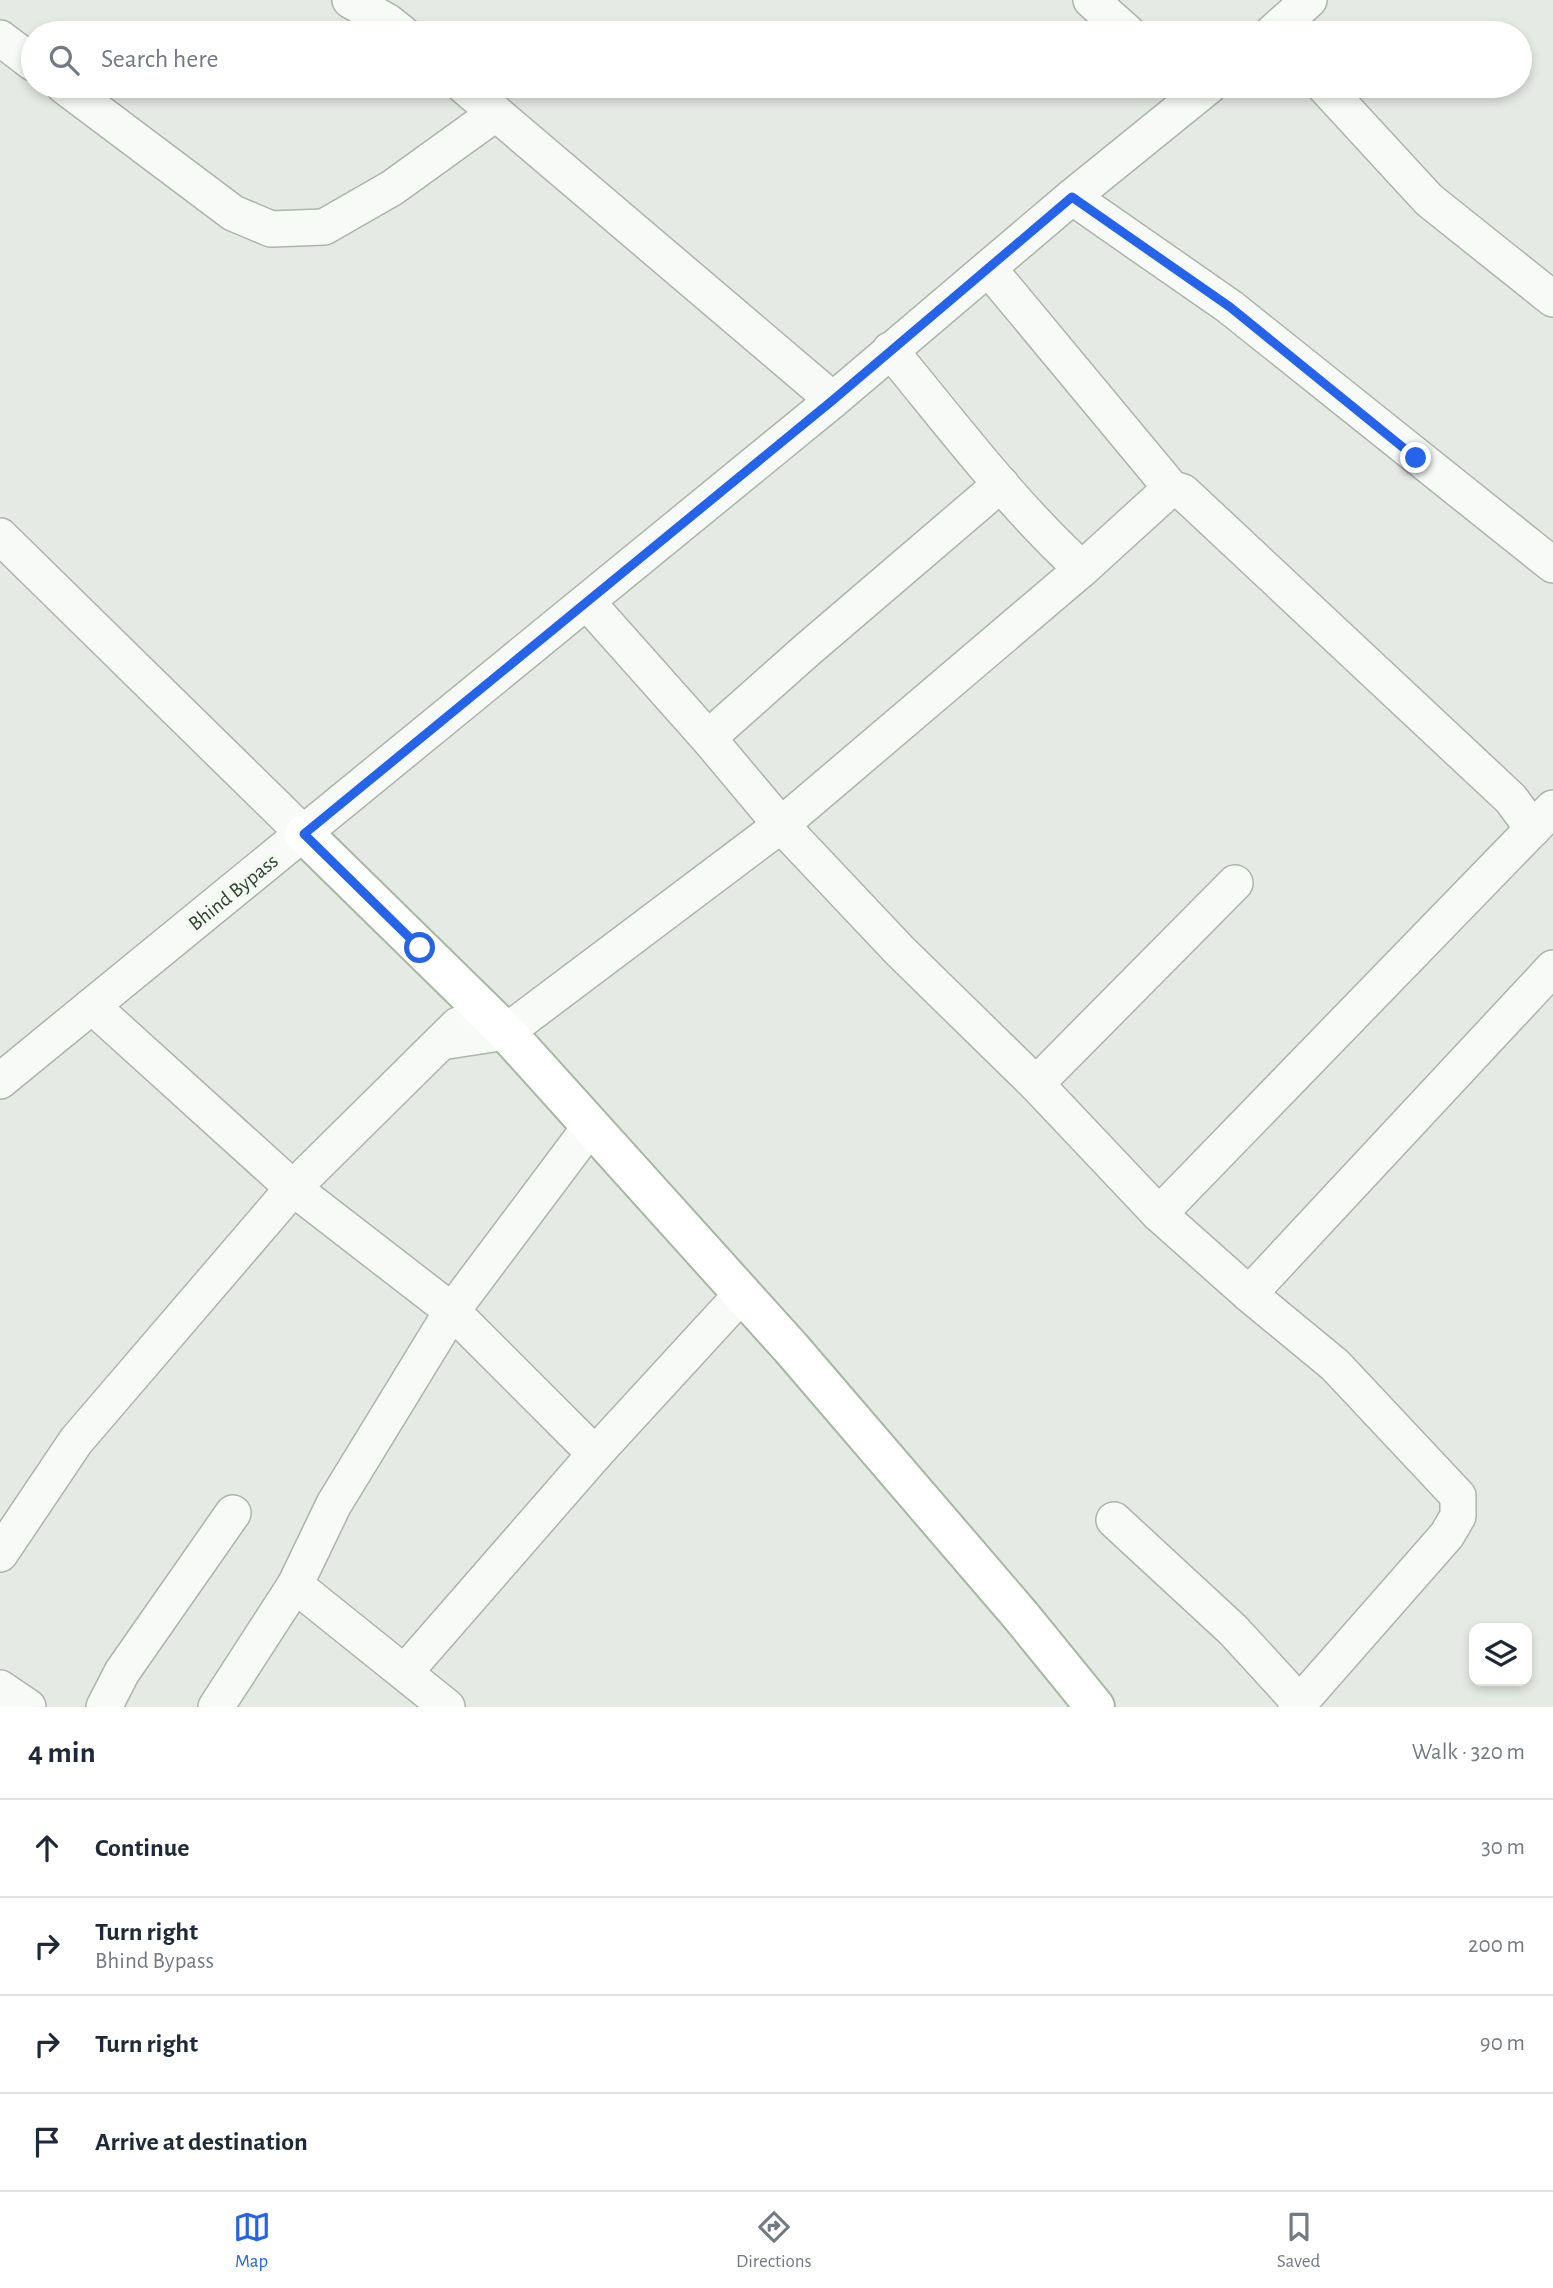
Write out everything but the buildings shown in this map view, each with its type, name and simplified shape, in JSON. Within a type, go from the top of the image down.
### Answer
[{"type":"main road","points":[[304,834],[506,1032],[791,1348],[1021,1616],[1095,1707]]},
{"type":"street","points":[[350,0],[386,21]]},
{"type":"street","points":[[1091,0],[1115,21]]},
{"type":"street","points":[[1287,21],[1309,0]]},
{"type":"street","points":[[0,38],[21,54]]},
{"type":"street","points":[[80,98],[233,213],[271,229],[324,227],[393,188],[496,113]]},
{"type":"street","points":[[478,98],[833,400]]},
{"type":"street","name":"Bhind Bypass","points":[[0,1081],[833,400],[1187,98]]},
{"type":"street","points":[[1335,98],[1429,200],[1553,299]]},
{"type":"street","points":[[1072,197],[1230,307],[1553,565]]},
{"type":"street","points":[[989,269],[1171,488],[1183,492],[1511,799],[1543,819],[1159,1214]]},
{"type":"street","points":[[890,350],[1001,484],[1060,549],[1082,569]]},
{"type":"street","points":[[708,738],[1001,484]]},
{"type":"street","points":[[441,1042],[506,1032],[781,825],[1082,569],[1171,488]]},
{"type":"street","points":[[0,536],[304,834]]},
{"type":"street","points":[[587,602],[781,825],[900,951],[1036,1084],[1159,1214],[1249,1294],[1335,1365],[1458,1496],[1458,1516],[1447,1535],[1298,1705],[1233,1630],[1114,1520]]},
{"type":"street","points":[[1036,1084],[1235,883]]},
{"type":"street","points":[[1249,1294],[1553,968]]},
{"type":"street","points":[[0,1554],[76,1441],[293,1188],[478,1005]]},
{"type":"street","points":[[92,1006],[293,1188],[452,1311],[595,1454]]},
{"type":"street","points":[[216,1707],[295,1585],[334,1504],[452,1311],[590,1127]]},
{"type":"street","points":[[405,1672],[595,1454],[742,1294]]},
{"type":"street","points":[[104,1707],[122,1672],[233,1513]]},
{"type":"street","points":[[295,1585],[447,1707]]},
{"type":"street","points":[[0,1688],[28,1707]]},
{"type":"route","points":[[420,948],[304,834],[833,400],[1072,197],[1230,307],[1416,458]]}]
